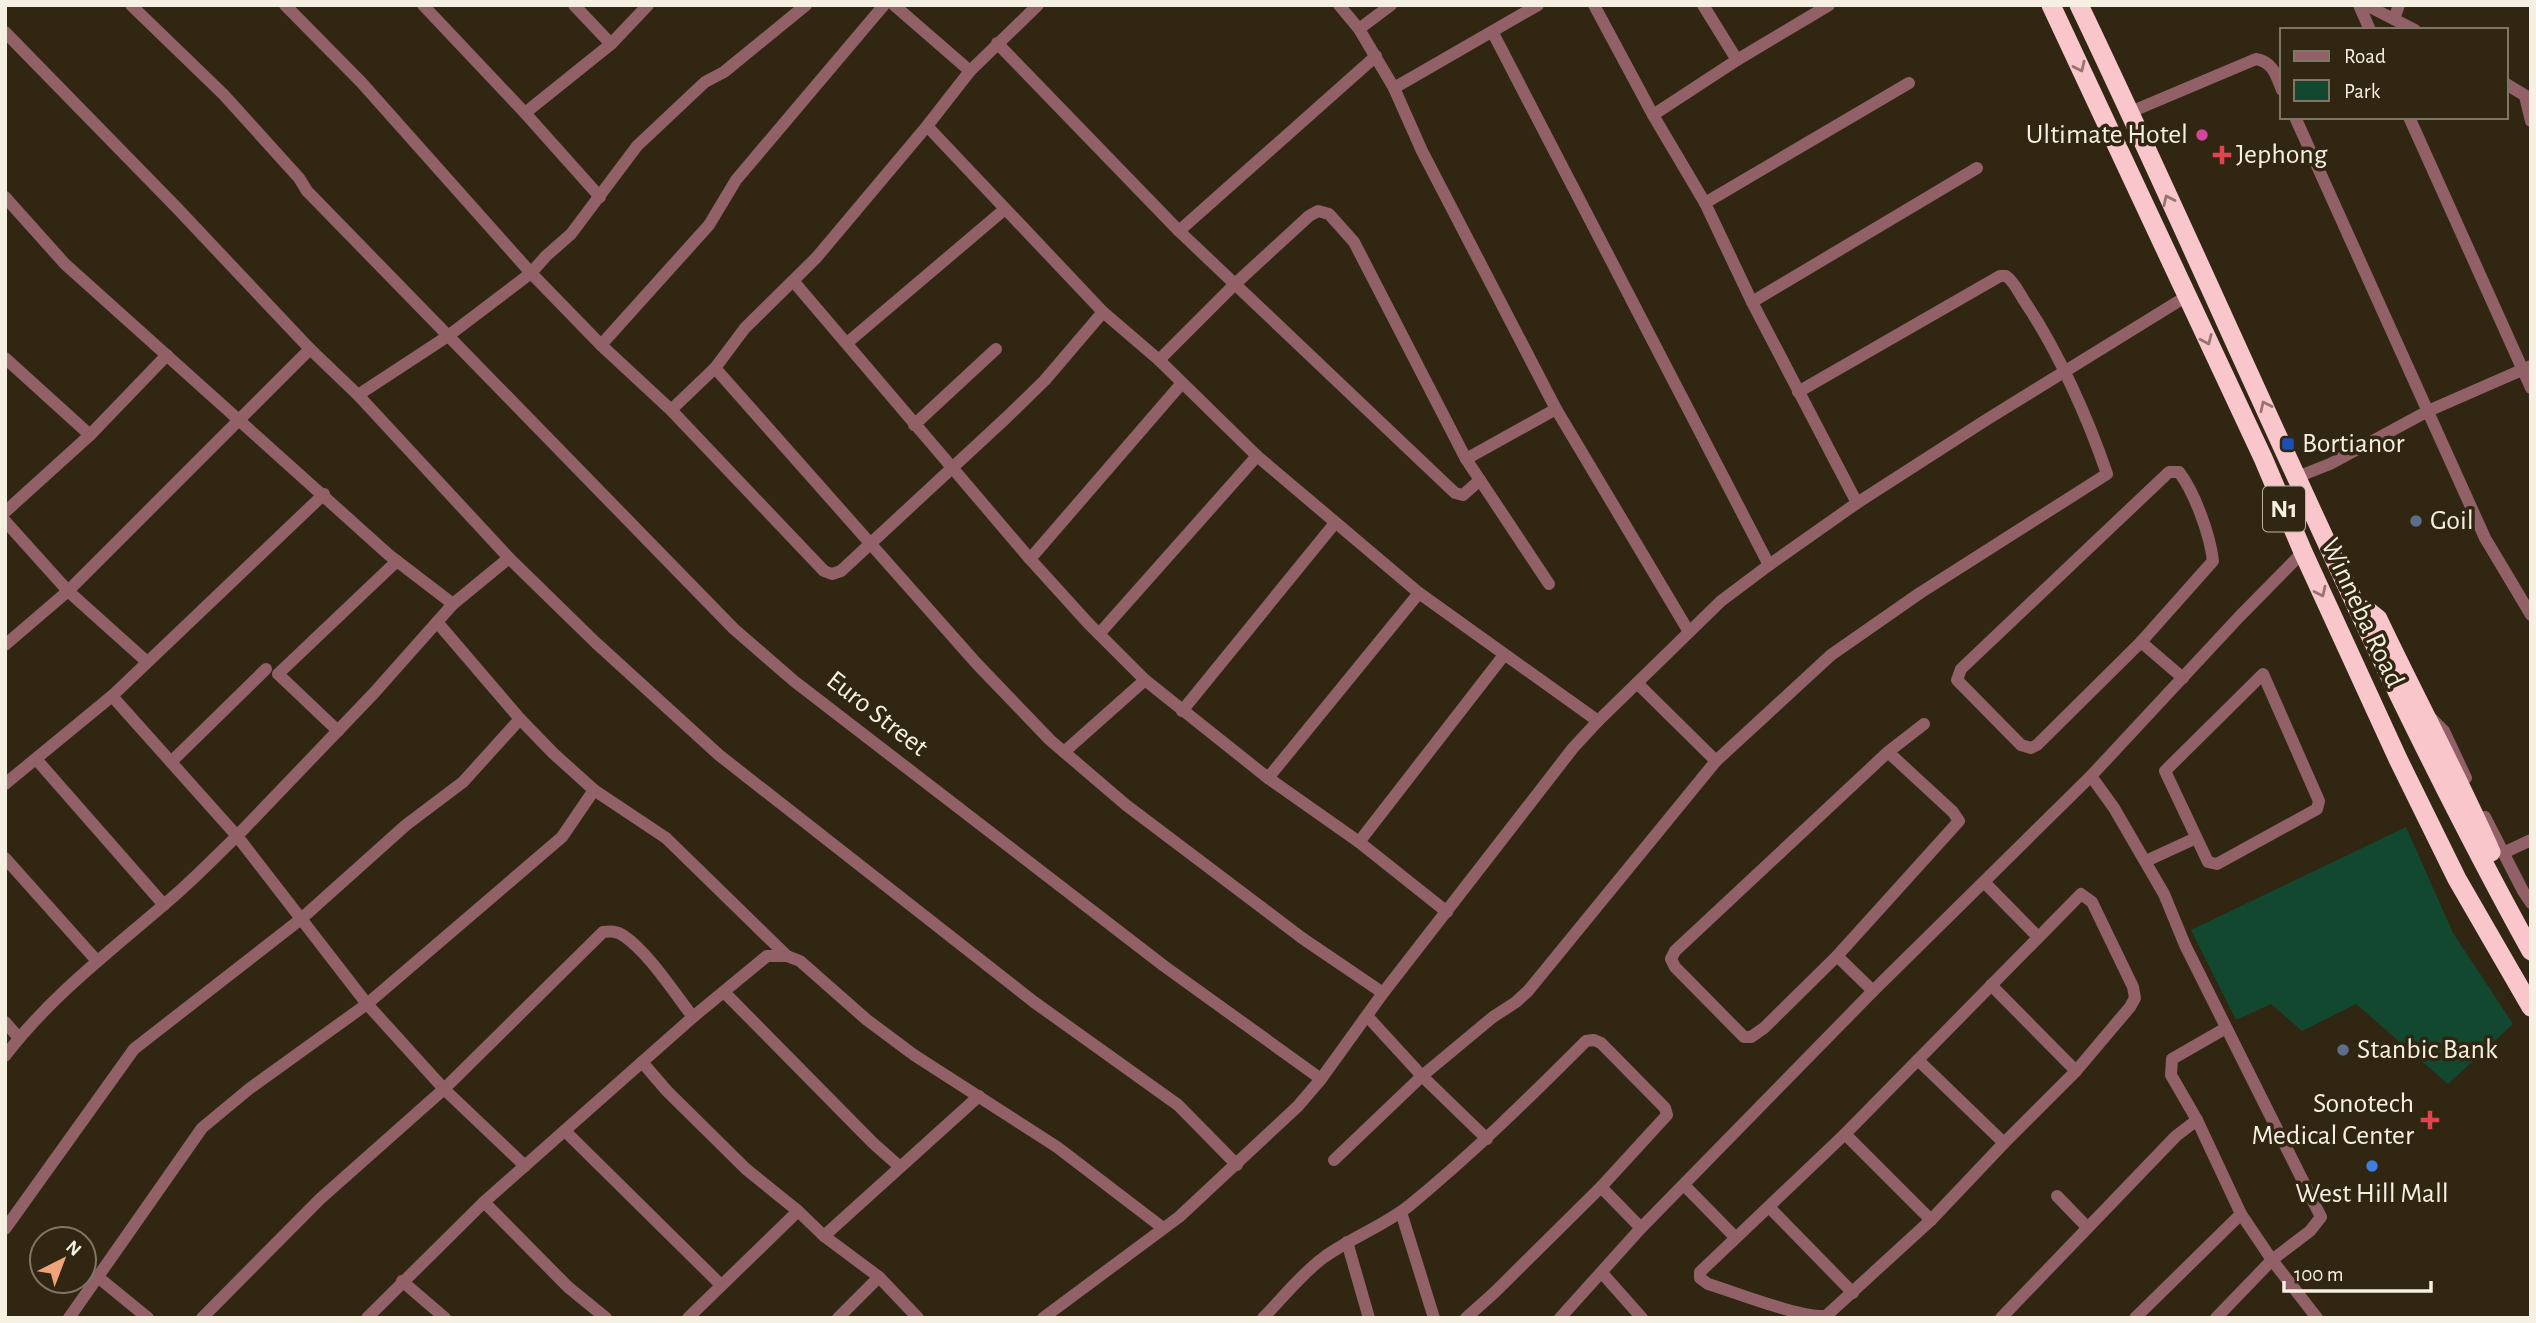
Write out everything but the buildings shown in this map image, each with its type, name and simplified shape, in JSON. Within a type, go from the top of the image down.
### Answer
[{"type":"highway","name":"Winneba Road","points":[[2052,5],[2263,458],[2376,711],[2457,879],[2531,1007]]},
{"type":"highway","name":"Winneba Road","points":[[2079,5],[2382,662],[2485,869],[2531,951]]},
{"type":"highway","points":[[2106,124],[2120,119],[2126,121],[2139,136]]},
{"type":"highway","points":[[2357,608],[2368,611],[2378,619],[2470,804],[2493,858],[2531,927]]},
{"type":"highway","points":[[2376,711],[2406,805],[2487,960],[2516,1007],[2531,1024]]},
{"type":"street","name":"Euro Street","points":[[131,5],[224,95],[299,177],[307,191],[734,629],[793,681],[1164,965],[1321,1079]]},
{"type":"street","points":[[285,5],[361,82],[531,273],[601,345],[671,410],[824,571],[832,574],[841,571],[953,468],[1045,380],[1103,312]]},
{"type":"street","points":[[423,5],[600,197]]},
{"type":"street","points":[[574,5],[611,44]]},
{"type":"street","points":[[525,113],[611,44],[648,5]]},
{"type":"street","points":[[358,395],[449,336],[531,273],[570,234],[637,146],[705,82],[724,72],[806,5]]},
{"type":"street","points":[[601,345],[709,225],[736,180],[884,5]]},
{"type":"street","points":[[894,5],[970,71]]},
{"type":"street","points":[[1339,5],[1359,29],[1394,88],[1422,151],[1556,409],[1689,632]]},
{"type":"street","points":[[1359,29],[1391,5]]},
{"type":"street","points":[[1394,88],[1538,5]]},
{"type":"street","points":[[1594,5],[1653,115],[1705,203],[1752,302],[1857,503]]},
{"type":"street","points":[[1703,5],[1737,60]]},
{"type":"street","points":[[1653,115],[1737,60],[1829,5]]},
{"type":"street","points":[[2359,5],[2369,28]]},
{"type":"street","points":[[2367,5],[2412,28]]},
{"type":"street","points":[[2394,19],[2399,5]]},
{"type":"street","points":[[671,410],[715,368],[746,328],[794,282],[927,126],[970,71],[1034,7]]},
{"type":"street","points":[[5,32],[310,349],[358,395],[509,558],[595,642],[719,755],[1034,1002],[1178,1105],[1237,1165]]},
{"type":"street","points":[[1493,33],[1769,565]]},
{"type":"street","points":[[997,43],[1179,231],[1457,495],[1463,495],[1480,480]]},
{"type":"street","points":[[1179,231],[1376,56]]},
{"type":"street","points":[[2128,113],[2256,60],[2265,61],[2272,68],[2280,86]]},
{"type":"street","points":[[1705,203],[1909,83]]},
{"type":"street","points":[[2508,85],[2528,98],[2531,121]]},
{"type":"street","points":[[2296,119],[2485,538],[2531,615]]},
{"type":"street","points":[[2410,119],[2526,368],[2531,388]]},
{"type":"street","points":[[927,126],[1103,312],[1159,360],[1257,456],[1419,593],[1598,721]]},
{"type":"street","points":[[1752,302],[1977,167]]},
{"type":"street","points":[[5,197],[65,264],[397,561],[453,604]]},
{"type":"street","points":[[846,343],[1005,209]]},
{"type":"street","points":[[1159,360],[1235,284],[1309,216],[1318,211],[1329,215],[1354,243],[1466,459],[1549,584]]},
{"type":"street","points":[[1334,1160],[1422,1076],[1528,990],[1716,761],[1831,655],[1920,593],[2107,474],[2099,451],[2040,325],[2006,275],[1798,392]]},
{"type":"street","points":[[794,282],[1030,559],[1145,680],[1268,778],[1359,842],[1447,912]]},
{"type":"street","points":[[1043,1318],[1202,1198],[1298,1106],[1573,748],[1721,601],[1857,503],[2063,371],[2187,296]]},
{"type":"street","points":[[5,645],[68,591],[310,349]]},
{"type":"street","points":[[914,425],[996,349]]},
{"type":"street","points":[[5,512],[90,435],[167,355]]},
{"type":"street","points":[[5,358],[90,435]]},
{"type":"street","points":[[715,368],[976,664],[1064,752],[1126,805],[1302,939],[1383,993]]},
{"type":"street","points":[[2297,477],[2330,464],[2428,411],[2526,368]]},
{"type":"street","points":[[1030,559],[1182,383]]},
{"type":"street","points":[[1466,459],[1556,409]]},
{"type":"street","points":[[1099,634],[1257,456]]},
{"type":"street","points":[[2169,472],[2179,472],[2192,495],[2211,546],[2213,561],[2140,642],[2031,748],[2021,745],[1957,680],[1961,668],[2159,481],[2169,472]]},
{"type":"street","points":[[5,784],[112,696],[324,494]]},
{"type":"street","points":[[5,521],[68,591],[146,662]]},
{"type":"street","points":[[1182,711],[1335,523]]},
{"type":"street","points":[[1560,1318],[1641,1228],[1873,991],[2091,776],[2303,552]]},
{"type":"street","points":[[5,1056],[19,1038],[97,961],[164,905],[237,836],[338,731],[453,604],[509,558]]},
{"type":"street","points":[[338,731],[278,674],[397,561]]},
{"type":"street","points":[[1268,778],[1419,593]]},
{"type":"street","points":[[437,622],[520,719],[594,790],[666,838],[787,956]]},
{"type":"street","points":[[2140,642],[2183,678]]},
{"type":"street","points":[[1359,842],[1504,655]]},
{"type":"street","points":[[171,762],[266,669]]},
{"type":"street","points":[[2263,674],[2319,802],[2317,809],[2217,864],[2208,862],[2196,838],[2165,771],[2263,674]]},
{"type":"street","points":[[1064,752],[1145,680]]},
{"type":"street","points":[[1637,683],[1716,761]]},
{"type":"street","points":[[112,696],[237,836],[368,1004],[444,1088],[525,1166]]},
{"type":"street","points":[[2423,711],[2444,731],[2503,853],[2531,903]]},
{"type":"street","points":[[5,1229],[134,1049],[301,919],[406,825],[463,782],[520,719]]},
{"type":"street","points":[[1888,752],[1953,812],[1959,821],[1837,956],[1764,1028],[1751,1037],[1744,1037],[1675,967],[1671,959],[1675,951],[1888,752],[1924,724]]},
{"type":"street","points":[[36,759],[164,905]]},
{"type":"street","points":[[2091,776],[2114,808],[2164,894],[2185,945],[2321,1217],[2310,1231],[2272,1261],[2216,1318]]},
{"type":"street","points":[[69,1318],[202,1128],[249,1089],[368,1004],[562,837],[594,790]]},
{"type":"street","points":[[2146,861],[2196,838]]},
{"type":"street","points":[[2503,853],[2531,840]]},
{"type":"street","points":[[5,858],[97,961]]},
{"type":"street","points":[[1984,881],[2038,937]]},
{"type":"street","points":[[2081,894],[2092,902],[2133,987],[2135,998],[2076,1071],[1931,1220],[1826,1316],[1817,1317],[1708,1284],[1700,1278],[1700,1272],[1845,1134],[1991,985],[2081,894]]},
{"type":"street","points":[[202,1318],[320,1199],[444,1088],[603,932],[613,931],[630,941],[693,1017]]},
{"type":"street","points":[[367,1318],[484,1202],[693,1017],[767,956],[787,956],[800,961],[867,1020],[914,1055],[1057,1147],[1163,1228]]},
{"type":"street","points":[[1837,956],[1873,991]]},
{"type":"street","points":[[1991,985],[2076,1071]]},
{"type":"street","points":[[724,992],[900,1167]]},
{"type":"street","points":[[1367,1016],[1422,1076],[1487,1139]]},
{"type":"street","points":[[5,1021],[19,1038]]},
{"type":"street","points":[[2226,1028],[2172,1059],[2171,1075],[2197,1120],[2241,1213],[2272,1261],[2317,1318]]},
{"type":"street","points":[[1263,1318],[1294,1283],[1320,1260],[1401,1212],[1487,1139],[1586,1041],[1601,1043],[1665,1108],[1667,1115],[1601,1187],[1465,1318]]},
{"type":"street","points":[[1918,1060],[2004,1143]]},
{"type":"street","points":[[642,1062],[667,1091],[746,1169],[824,1236],[879,1277],[918,1318]]},
{"type":"street","points":[[824,1236],[979,1096]]},
{"type":"street","points":[[2001,1318],[2176,1136],[2197,1120]]},
{"type":"street","points":[[566,1132],[721,1285]]},
{"type":"street","points":[[1845,1134],[1931,1220]]},
{"type":"street","points":[[1684,1185],[1735,1237]]},
{"type":"street","points":[[1601,1187],[1641,1228]]},
{"type":"street","points":[[2057,1195],[2087,1227]]},
{"type":"street","points":[[484,1202],[568,1287],[606,1318]]},
{"type":"street","points":[[1769,1207],[1853,1293]]},
{"type":"street","points":[[688,1318],[798,1211]]},
{"type":"street","points":[[1401,1212],[1434,1318]]},
{"type":"street","points":[[2135,1318],[2241,1213]]},
{"type":"street","points":[[1347,1242],[1369,1318]]},
{"type":"street","points":[[1602,1272],[1642,1318]]},
{"type":"street","points":[[838,1318],[879,1277]]},
{"type":"street","points":[[99,1278],[148,1318]]},
{"type":"street","points":[[402,1281],[445,1318]]},
{"type":"green space","points":[[2406,827],[2453,933],[2513,1024],[2448,1084],[2356,1004],[2302,1031],[2271,1004],[2236,1020],[2191,930]]},
{"type":"place","name":"Ultimate Hotel","points":[[2202,135]]},
{"type":"place","name":"Jephong","points":[[2222,155]]},
{"type":"place","name":"Bortianor","points":[[2288,444]]},
{"type":"place","name":"Goil","points":[[2416,521]]},
{"type":"place","name":"Stanbic Bank","points":[[2343,1050]]},
{"type":"place","name":"Sonotech Medical Center","points":[[2430,1120]]},
{"type":"place","name":"West Hill Mall","points":[[2372,1166]]}]
